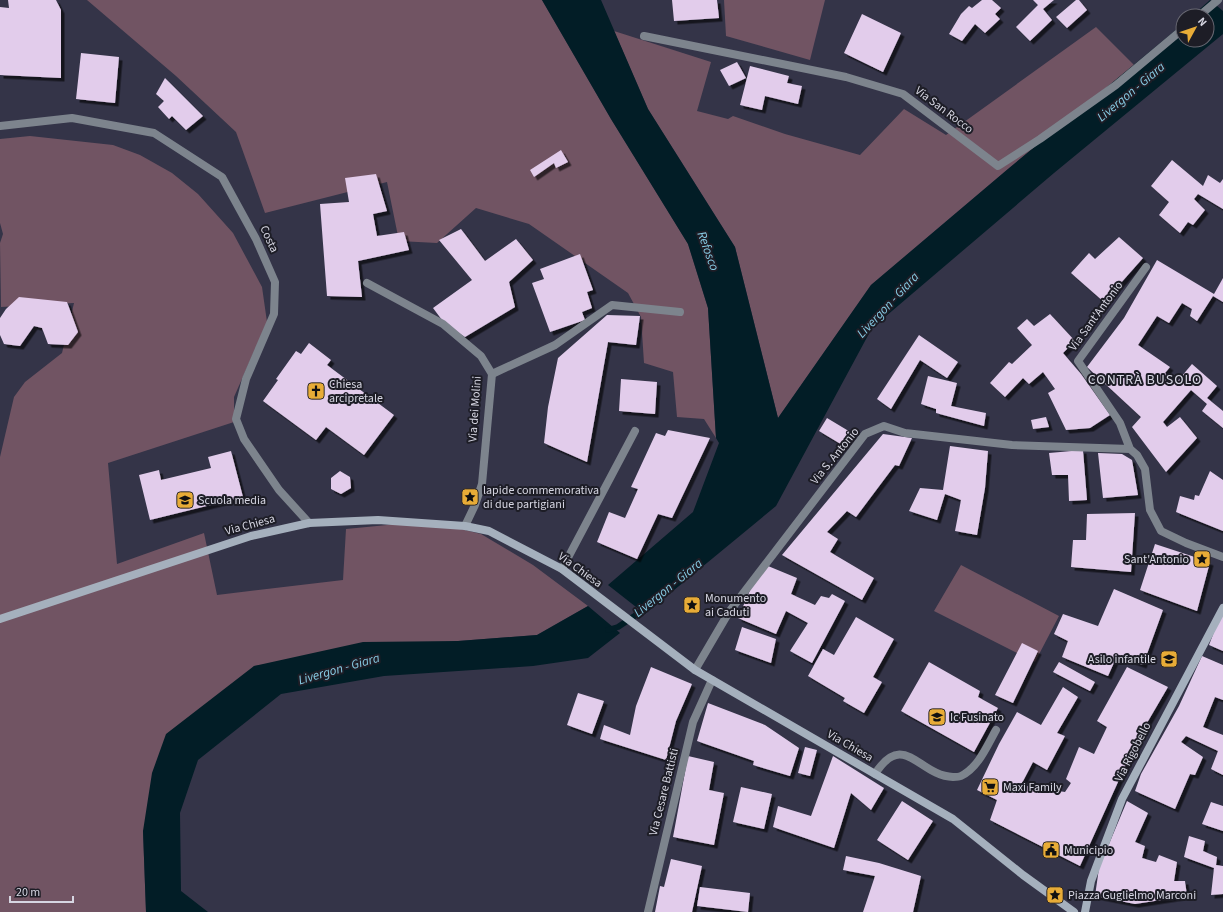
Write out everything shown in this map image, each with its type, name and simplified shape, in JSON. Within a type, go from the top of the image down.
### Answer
[{"type":"main road","name":"Via Chiesa","points":[[0,619],[250,536],[309,523],[378,520],[465,526],[489,531],[562,569],[607,605],[695,670],[953,819],[1023,875],[1074,912]]},
{"type":"main road","name":"Via Rigobello","points":[[1085,912],[1091,881],[1122,799],[1222,609]]},
{"type":"street","points":[[1208,8],[1218,0]]},
{"type":"street","name":"Via San Rocco","points":[[644,36],[846,77],[903,94],[998,166],[1040,139],[1116,85],[1175,36]]},
{"type":"street","name":"Costa","points":[[0,126],[72,118],[154,133],[222,177],[256,239],[275,282],[274,314],[246,379],[236,419],[244,439],[279,490],[309,523]]},
{"type":"street","name":"Via Sant'Antonio","points":[[1146,267],[1078,361],[1120,423],[1130,449],[1137,455],[1145,469],[1150,510],[1161,531],[1186,544],[1223,557]]},
{"type":"street","name":"Via dei Molini","points":[[367,283],[443,324],[481,356],[492,374],[482,484],[475,506],[465,526]]},
{"type":"street","points":[[492,374],[555,345],[612,305],[680,312]]},
{"type":"street","name":"Via S. Antonio","points":[[695,670],[730,612],[865,434],[884,426],[905,433],[1012,445],[1130,449]]},
{"type":"street","points":[[562,569],[635,431]]},
{"type":"street","name":"Via Cesare Battisti","points":[[648,912],[693,722],[712,680]]},
{"type":"street","points":[[875,774],[883,762],[894,755],[904,754],[944,777],[960,777],[974,768],[996,730]]},
{"type":"shaded area","points":[[87,0],[542,0],[611,119],[688,244],[708,308],[716,438],[704,419],[677,417],[673,372],[644,363],[641,317],[628,293],[529,224],[476,208],[437,243],[399,241],[387,182],[265,213],[236,132],[176,76]]},
{"type":"shaded area","points":[[724,0],[825,0],[810,60],[726,36]]},
{"type":"shaded area","points":[[1096,27],[1134,65],[871,285],[778,418],[735,247],[648,109],[614,31],[711,62],[697,111],[728,119],[733,116],[785,134],[860,155],[904,109],[946,135]]},
{"type":"shaded area","points":[[30,136],[113,145],[140,155],[172,173],[198,194],[233,233],[262,287],[267,322],[234,397],[234,422],[108,463],[117,564],[204,533],[217,595],[343,580],[346,529],[418,522],[436,523],[481,534],[533,565],[588,606],[537,635],[458,641],[254,666],[143,831],[146,912],[0,912],[0,457],[14,397],[25,382],[62,353],[74,303],[1,307],[0,243],[3,234],[0,223],[0,139]]},
{"type":"shaded area","points":[[961,565],[1059,616],[1035,662],[934,611]]},
{"type":"water","name":"Refosco","points":[[542,0],[601,0],[648,109],[735,247],[778,418],[871,285],[1175,31],[1175,48],[1206,48],[1054,173],[872,328],[776,506],[645,614],[608,585],[693,512],[719,443],[716,438],[708,308],[688,244],[611,119]]},
{"type":"water","points":[[1210,0],[1223,11],[1223,34],[1215,41],[1215,8],[1201,8]]},
{"type":"water","points":[[588,606],[620,633],[588,658],[533,666],[384,676],[281,694],[198,760],[180,813],[181,891],[208,912],[146,912],[143,831],[152,773],[166,734],[254,666],[363,642],[458,641],[537,635]]},
{"type":"building","points":[[8,0],[56,0],[61,10],[61,78],[0,75],[0,7],[9,8]]},
{"type":"building","points":[[672,0],[717,0],[719,18],[674,21]]},
{"type":"building","points":[[982,0],[992,0],[1001,8],[995,14],[1000,19],[985,33],[975,24],[962,41],[949,34],[961,14],[969,6],[972,8]]},
{"type":"building","points":[[1033,0],[1054,0],[1043,9],[1052,20],[1030,41],[1016,27],[1038,5]]},
{"type":"building","points":[[1076,0],[1079,0],[1087,10],[1067,28],[1056,17]]},
{"type":"building","points":[[862,14],[901,33],[883,72],[844,53]]},
{"type":"building","points":[[81,53],[119,57],[115,103],[76,99]]},
{"type":"building","points":[[737,62],[746,78],[729,86],[720,70]]},
{"type":"building","points":[[750,66],[789,76],[787,83],[802,86],[798,104],[765,96],[762,110],[740,105]]},
{"type":"building","points":[[165,78],[203,116],[186,130],[172,116],[169,119],[158,107],[164,101],[156,94]]},
{"type":"building","points":[[561,150],[568,162],[556,168],[554,163],[534,177],[530,170]]},
{"type":"building","points":[[1172,160],[1203,186],[1208,175],[1220,183],[1223,179],[1223,209],[1198,194],[1194,199],[1205,210],[1193,225],[1188,222],[1180,233],[1159,215],[1169,202],[1151,186]]},
{"type":"building","points":[[376,174],[387,211],[373,214],[377,236],[404,232],[409,250],[358,261],[362,297],[327,296],[320,204],[349,202],[345,178]]},
{"type":"building","points":[[461,229],[485,261],[516,239],[533,260],[509,282],[515,307],[465,337],[445,324],[433,308],[472,280],[439,240]]},
{"type":"building","points":[[1119,237],[1143,258],[1104,302],[1071,273],[1089,253],[1095,259]]},
{"type":"building","points":[[580,254],[593,290],[587,292],[592,308],[582,312],[585,320],[550,332],[532,283],[544,279],[540,269]]},
{"type":"building","points":[[1157,260],[1214,294],[1223,278],[1223,302],[1213,296],[1197,321],[1190,316],[1192,309],[1182,303],[1169,323],[1157,316],[1138,345],[1170,367],[1165,373],[1176,383],[1192,364],[1217,386],[1207,398],[1223,411],[1223,428],[1202,411],[1207,404],[1191,390],[1163,422],[1167,427],[1180,417],[1197,438],[1166,472],[1132,427],[1141,417],[1087,367],[1124,318]]},
{"type":"building","points":[[19,297],[67,302],[78,332],[68,345],[48,344],[42,328],[34,326],[20,346],[4,344],[0,335],[0,318],[6,309]]},
{"type":"building","points":[[1050,314],[1075,341],[1063,353],[1081,374],[1110,415],[1090,428],[1066,430],[1048,393],[1055,389],[1043,372],[1029,384],[1023,378],[1005,397],[990,383],[1009,362],[1012,364],[1032,345],[1017,328],[1027,319],[1034,326]]},
{"type":"building","points":[[607,315],[640,316],[636,345],[608,342],[587,462],[544,443],[548,407],[558,358]]},
{"type":"building","points":[[919,335],[958,362],[947,378],[920,360],[891,409],[877,399]]},
{"type":"building","name":"Chiesa arcipretale","points":[[309,343],[331,360],[327,365],[394,415],[364,455],[326,427],[316,440],[263,401],[278,380],[276,379],[296,351],[301,354]]},
{"type":"building","points":[[928,376],[957,383],[951,406],[986,413],[984,426],[936,413],[936,409],[921,404]]},
{"type":"building","points":[[621,379],[657,382],[655,414],[619,411]]},
{"type":"building","points":[[1046,417],[1049,427],[1033,429],[1031,420]]},
{"type":"building","points":[[827,418],[852,433],[844,446],[819,431]]},
{"type":"building","points":[[668,430],[710,438],[672,518],[658,514],[637,559],[597,542],[609,512],[625,518],[638,489],[631,487],[656,433],[665,436]]},
{"type":"building","points":[[883,434],[912,438],[899,466],[895,465],[856,517],[847,511],[827,532],[838,539],[830,552],[874,578],[862,600],[782,555]]},
{"type":"building","points":[[950,446],[988,451],[985,488],[977,535],[955,531],[961,500],[945,494],[937,520],[909,511],[920,488],[943,490]]},
{"type":"building","points":[[1083,450],[1087,500],[1069,501],[1068,475],[1052,475],[1049,453]]},
{"type":"building","points":[[231,451],[243,497],[150,520],[139,475],[159,470],[161,480],[211,468],[208,457]]},
{"type":"building","points":[[1098,453],[1122,454],[1132,460],[1138,495],[1103,498]]},
{"type":"building","points":[[340,471],[350,477],[351,488],[341,494],[331,489],[331,478]]},
{"type":"building","points":[[1210,471],[1223,480],[1223,531],[1176,512],[1180,496],[1194,500],[1195,495],[1199,496]]},
{"type":"building","points":[[1135,513],[1131,572],[1071,567],[1073,540],[1086,540],[1087,514]]},
{"type":"building","points":[[1155,544],[1210,562],[1197,611],[1140,590]]},
{"type":"building","points":[[768,566],[797,578],[791,594],[815,605],[821,596],[829,598],[832,594],[845,601],[812,663],[790,651],[808,623],[786,611],[776,634],[738,618],[751,588]]},
{"type":"building","points":[[1114,589],[1163,610],[1143,665],[1117,656],[1108,676],[1062,657],[1068,641],[1054,634],[1063,614],[1098,626]]},
{"type":"building","points":[[1223,609],[1223,651],[1209,645]]},
{"type":"building","points":[[856,617],[894,639],[873,677],[882,682],[864,713],[843,701],[845,698],[808,676],[823,649],[834,655]]},
{"type":"building","points":[[742,627],[776,639],[771,663],[735,650]]},
{"type":"building","points":[[1022,643],[1038,651],[1013,703],[995,695]]},
{"type":"building","points":[[1202,656],[1223,665],[1223,700],[1215,697],[1203,727],[1223,735],[1223,775],[1211,769],[1218,751],[1186,736],[1181,742],[1203,757],[1195,775],[1190,774],[1175,809],[1135,791],[1141,774],[1179,706]]},
{"type":"building","points":[[929,662],[980,691],[978,697],[998,708],[974,752],[901,711]]},
{"type":"building","points":[[1059,662],[1095,682],[1090,691],[1053,672]]},
{"type":"building","points":[[651,667],[692,684],[676,721],[666,760],[600,739],[604,725],[630,735],[636,706]]},
{"type":"building","points":[[1127,667],[1168,687],[1137,740],[1080,866],[990,820],[997,800],[977,790],[999,744],[1017,712],[1041,725],[1063,687],[1078,697],[1057,733],[1065,736],[1047,770],[1033,762],[1021,785],[1065,792],[1071,783],[1066,779],[1079,747],[1094,754],[1107,727],[1097,721]]},
{"type":"building","points":[[578,693],[604,701],[592,734],[567,725]]},
{"type":"building","points":[[708,703],[765,725],[799,748],[790,776],[753,765],[754,761],[697,741]]},
{"type":"building","points":[[805,747],[817,750],[810,776],[798,773]]},
{"type":"building","points":[[688,756],[714,762],[709,790],[724,793],[714,845],[673,837]]},
{"type":"building","points":[[833,756],[884,788],[871,810],[851,793],[834,848],[773,827],[778,806],[811,816]]},
{"type":"building","points":[[741,787],[772,794],[764,829],[733,822]]},
{"type":"building","points":[[902,801],[933,821],[908,860],[877,840]]},
{"type":"building","points":[[1127,801],[1148,813],[1135,842],[1145,846],[1142,858],[1156,862],[1159,855],[1177,862],[1174,881],[1185,881],[1187,896],[1135,904],[1095,896],[1099,868]]},
{"type":"building","points":[[1211,802],[1223,806],[1223,831],[1202,824]]},
{"type":"building","points":[[1189,836],[1205,841],[1203,851],[1217,857],[1216,865],[1223,866],[1223,894],[1211,895],[1214,868],[1184,857]]},
{"type":"building","points":[[846,856],[879,863],[921,876],[913,912],[863,912],[875,876],[843,870]]},
{"type":"building","points":[[671,859],[702,866],[692,912],[655,912],[660,886],[664,887]]},
{"type":"building","points":[[700,887],[750,893],[748,912],[697,906]]},
{"type":"waterway","name":"Livergon - Giara","points":[[608,630],[618,627],[648,607]]},
{"type":"place","name":"Chiesa arcipretale","points":[[316,391]]},
{"type":"place","name":"lapide commemorativa di due partigiani","points":[[470,497]]},
{"type":"place","name":"Scuola media","points":[[185,500]]},
{"type":"place","name":"Sant'Antonio","points":[[1202,559]]},
{"type":"place","name":"Monumento ai Caduti","points":[[692,605]]},
{"type":"place","name":"Asilo infantile","points":[[1169,659]]},
{"type":"place","name":"Ic Fusinato","points":[[937,717]]},
{"type":"place","name":"Maxi Family","points":[[990,787]]},
{"type":"place","name":"Municipio","points":[[1051,850]]},
{"type":"place","name":"Piazza Guglielmo Marconi","points":[[1055,895]]},
{"type":"district","name":"CONTRÀ BUSOLO","points":[[1145,380]]}]
